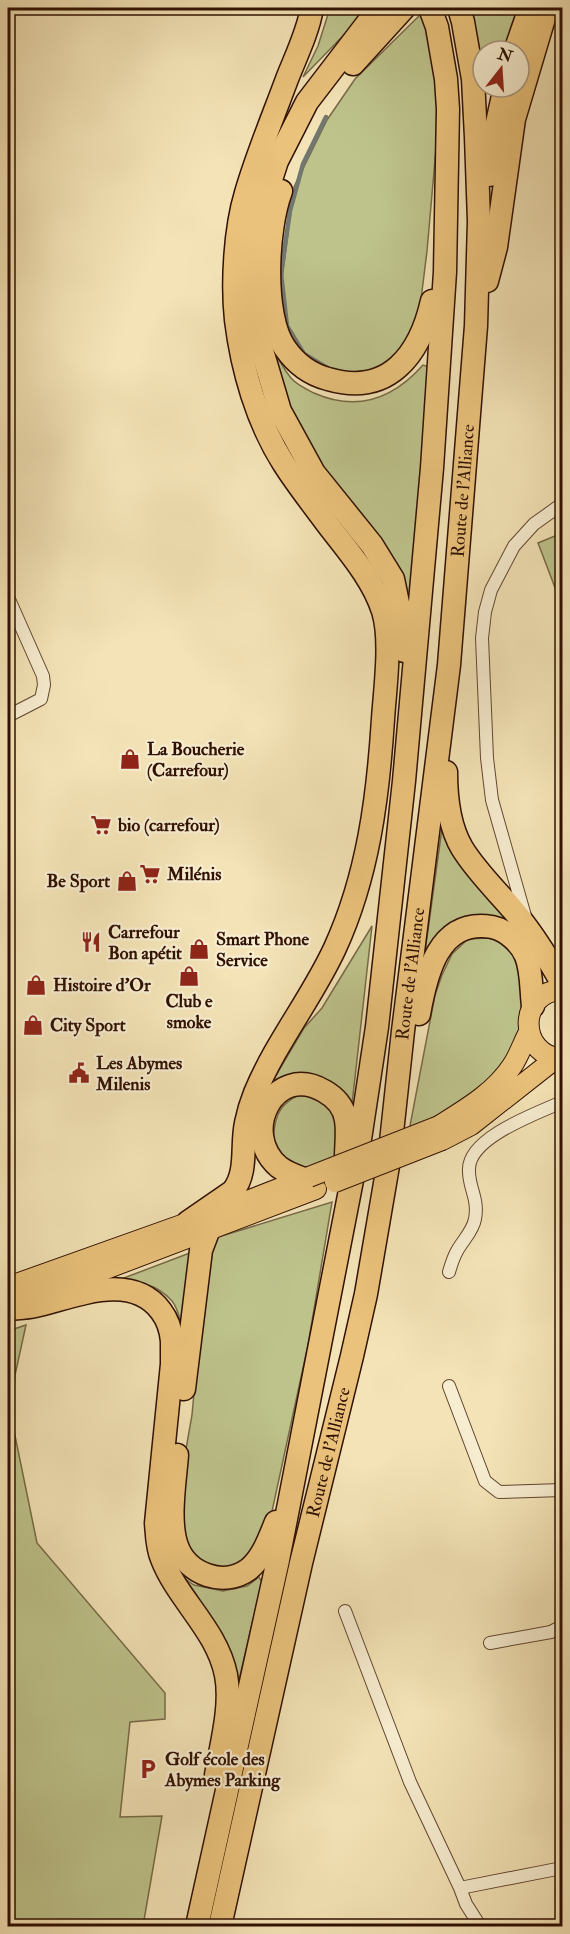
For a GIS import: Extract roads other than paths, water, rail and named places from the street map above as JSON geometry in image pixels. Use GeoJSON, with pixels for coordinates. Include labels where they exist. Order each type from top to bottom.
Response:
{"type":"FeatureCollection","features":[{"type":"Feature","properties":{"kind":"highway"},"geometry":{"type":"LineString","coordinates":[[188,1222],[233,1191],[238,1184],[241,1176],[245,1125],[263,1073],[308,999],[334,950],[354,904],[364,867],[379,777],[387,637],[383,612],[365,574],[282,462],[262,423],[242,355],[236,318],[235,278],[238,237],[245,196],[312,8]]}},
{"type":"Feature","properties":{"kind":"highway","name":"Route de l'Alliance"},"geometry":{"type":"LineString","coordinates":[[197,1926],[278,1560],[360,1139],[377,1027],[432,468],[445,272],[448,109],[446,79],[437,27],[430,8]]}},
{"type":"Feature","properties":{"kind":"highway","name":"Route de l'Alliance"},"geometry":{"type":"LineString","coordinates":[[220,1926],[293,1596],[366,1294],[389,1160],[449,665],[476,326],[479,221],[473,79],[459,8]]}},
{"type":"Feature","properties":{"kind":"highway"},"geometry":{"type":"LineString","coordinates":[[519,39],[530,8]]}},
{"type":"Feature","properties":{"kind":"highway"},"geometry":{"type":"LineString","coordinates":[[476,326],[496,247],[514,119],[547,8]]}},
{"type":"Feature","properties":{"kind":"highway"},"geometry":{"type":"LineString","coordinates":[[261,149],[321,64],[388,10]]}},
{"type":"Feature","properties":{"kind":"highway"},"geometry":{"type":"LineString","coordinates":[[388,10],[314,117],[302,140],[278,201],[271,239],[269,276],[275,322],[284,347],[302,368],[317,376],[339,382],[358,384],[390,373],[418,344],[428,323],[434,296],[445,272]]}},
{"type":"Feature","properties":{"kind":"highway"},"geometry":{"type":"LineString","coordinates":[[388,10],[307,102],[277,161],[256,226],[252,292],[259,340],[280,411],[314,473],[372,545],[393,579],[403,627],[407,734]]}},
{"type":"Feature","properties":{"kind":"highway"},"geometry":{"type":"LineString","coordinates":[[479,221],[502,99]]}},
{"type":"Feature","properties":{"kind":"highway"},"geometry":{"type":"LineString","coordinates":[[449,665],[446,791],[454,831],[462,849],[530,933],[562,983]]}},
{"type":"Feature","properties":{"kind":"highway"},"geometry":{"type":"LineString","coordinates":[[332,1438],[342,1419],[370,1316],[390,1205],[415,1035],[428,973],[437,952],[458,931],[470,926],[497,928],[507,934],[521,948],[526,957],[533,1006]]}},
{"type":"Feature","properties":{"kind":"highway"},"geometry":{"type":"LineString","coordinates":[[310,1182],[284,1170],[272,1160],[266,1151],[261,1134],[266,1107],[274,1096],[291,1085],[301,1083],[330,1095],[344,1113],[347,1134],[343,1230]]}},
{"type":"Feature","properties":{"kind":"highway"},"geometry":{"type":"LineString","coordinates":[[209,1229],[201,1250],[195,1294],[173,1516],[178,1549],[192,1568],[208,1576],[229,1577],[248,1569],[260,1558],[280,1511],[301,1443]]}},
{"type":"Feature","properties":{"kind":"highway"},"geometry":{"type":"LineString","coordinates":[[8,1308],[33,1306],[94,1291],[123,1290],[145,1295],[160,1309],[169,1326],[172,1340],[172,1364],[156,1523],[158,1547],[170,1574],[215,1644],[226,1677],[226,1719],[196,1888],[192,1926]]}},
{"type":"Feature","properties":{"kind":"main road"},"geometry":{"type":"LineString","coordinates":[[559,1059],[543,1053],[534,1044],[529,1032],[529,1018],[533,1006],[540,999],[548,993],[562,990]]}},
{"type":"Feature","properties":{"kind":"main road"},"geometry":{"type":"LineString","coordinates":[[440,1133],[501,1080],[518,1055],[529,1032]]}},
{"type":"Feature","properties":{"kind":"main road"},"geometry":{"type":"LineString","coordinates":[[8,1287],[188,1222],[310,1182],[440,1133],[471,1125],[559,1059]]}},
{"type":"Feature","properties":{"kind":"main road"},"geometry":{"type":"LineString","coordinates":[[8,1308],[209,1229],[310,1182]]}},
{"type":"Feature","properties":{"kind":"street"},"geometry":{"type":"LineString","coordinates":[[530,933],[492,800],[487,758],[482,638],[485,612],[491,590],[514,546],[534,524],[562,504]]}},
{"type":"Feature","properties":{"kind":"street"},"geometry":{"type":"LineString","coordinates":[[8,597],[43,676],[44,685],[41,699],[8,716]]}},
{"type":"Feature","properties":{"kind":"street"},"geometry":{"type":"LineString","coordinates":[[450,1272],[454,1257],[475,1221],[476,1201],[468,1172],[472,1158],[500,1131],[562,1102]]}},
{"type":"Feature","properties":{"kind":"street"},"geometry":{"type":"LineString","coordinates":[[449,1386],[485,1481],[499,1492],[562,1490]]}},
{"type":"Feature","properties":{"kind":"street"},"geometry":{"type":"LineString","coordinates":[[345,1611],[411,1782],[466,1904],[480,1926]]}},
{"type":"Feature","properties":{"kind":"street"},"geometry":{"type":"LineString","coordinates":[[490,1643],[551,1632],[562,1626]]}},
{"type":"Feature","properties":{"kind":"street"},"geometry":{"type":"LineString","coordinates":[[460,1888],[562,1868]]}},
{"type":"Feature","properties":{"kind":"waterway"},"geometry":{"type":"LineString","coordinates":[[326,117],[303,164],[290,211],[281,273],[287,326],[304,354],[329,369]]}},
{"type":"Feature","properties":{"kind":"place","name":"La Boucherie (Carrefour)"},"geometry":{"type":"Point","coordinates":[130,759]}},
{"type":"Feature","properties":{"kind":"place","name":"bio (carrefour)"},"geometry":{"type":"Point","coordinates":[101,825]}},
{"type":"Feature","properties":{"kind":"place","name":"Milénis"},"geometry":{"type":"Point","coordinates":[150,874]}},
{"type":"Feature","properties":{"kind":"place","name":"Be Sport"},"geometry":{"type":"Point","coordinates":[127,881]}},
{"type":"Feature","properties":{"kind":"place","name":"Carrefour Bon apétit"},"geometry":{"type":"Point","coordinates":[91,942]}},
{"type":"Feature","properties":{"kind":"place","name":"Smart Phone Service"},"geometry":{"type":"Point","coordinates":[199,949]}},
{"type":"Feature","properties":{"kind":"place","name":"Club e smoke"},"geometry":{"type":"Point","coordinates":[189,976]}},
{"type":"Feature","properties":{"kind":"place","name":"Histoire d'Or"},"geometry":{"type":"Point","coordinates":[36,985]}},
{"type":"Feature","properties":{"kind":"place","name":"City Sport"},"geometry":{"type":"Point","coordinates":[33,1025]}},
{"type":"Feature","properties":{"kind":"place","name":"Les Abymes Milenis"},"geometry":{"type":"Point","coordinates":[79,1073]}},
{"type":"Feature","properties":{"kind":"place","name":"Golf école des Abymes Parking"},"geometry":{"type":"Point","coordinates":[148,1769]}}]}
